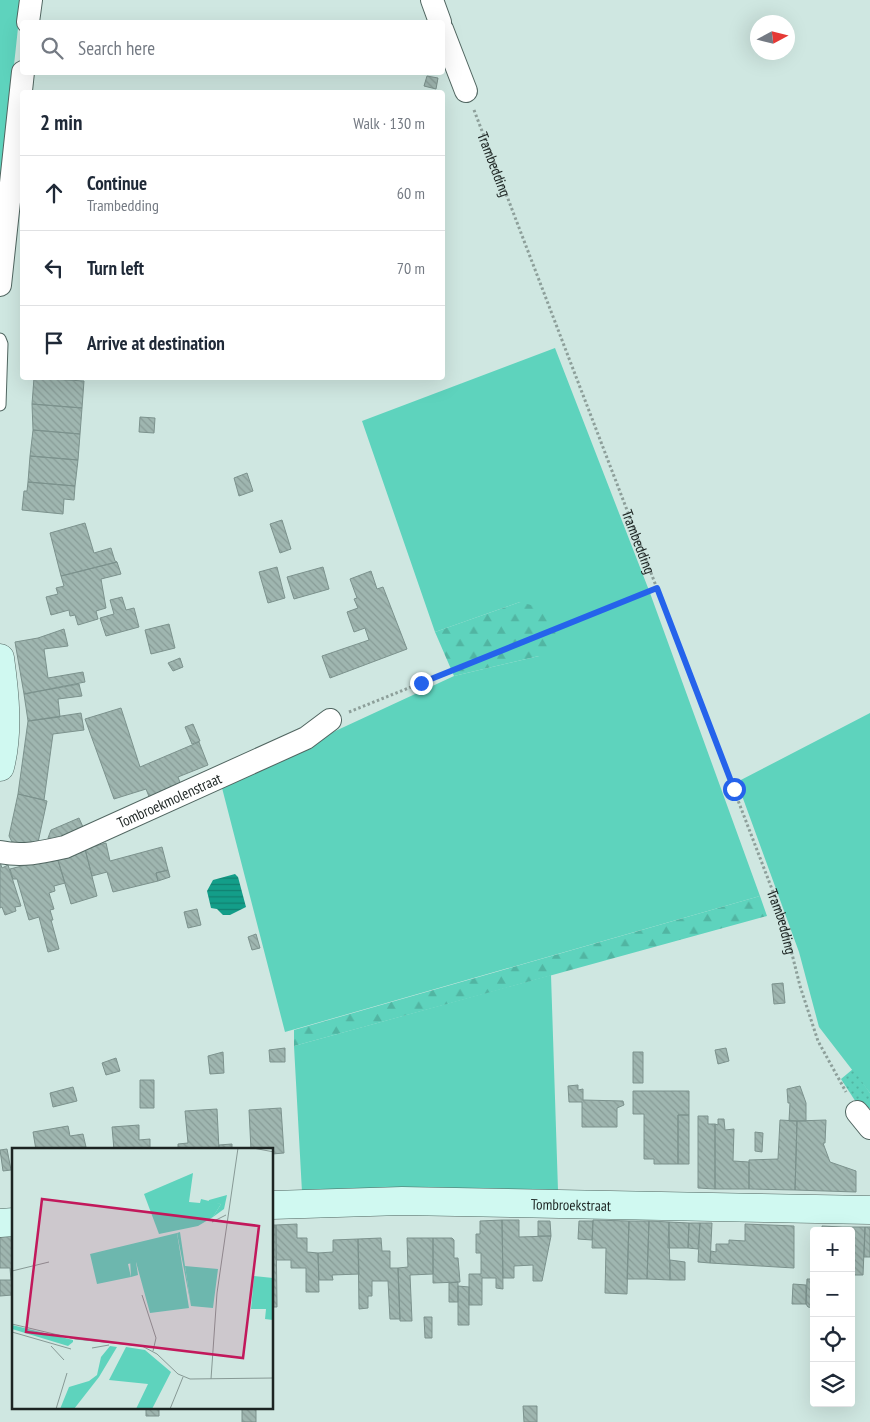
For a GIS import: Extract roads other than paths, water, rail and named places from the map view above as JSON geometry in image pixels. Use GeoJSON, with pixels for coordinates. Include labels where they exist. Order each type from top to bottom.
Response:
{"type":"FeatureCollection","features":[{"type":"Feature","properties":{"kind":"street"},"geometry":{"type":"LineString","coordinates":[[28,20],[31,0]]}},
{"type":"Feature","properties":{"kind":"street"},"geometry":{"type":"LineString","coordinates":[[432,0],[439,20]]}},
{"type":"Feature","properties":{"kind":"street"},"geometry":{"type":"LineString","coordinates":[[445,37],[466,91]]}},
{"type":"Feature","properties":{"kind":"street"},"geometry":{"type":"LineString","coordinates":[[21,90],[23,75]]}},
{"type":"Feature","properties":{"kind":"street"},"geometry":{"type":"LineString","coordinates":[[0,285],[20,100]]}},
{"type":"Feature","properties":{"kind":"street"},"geometry":{"type":"LineString","coordinates":[[0,658],[5,710],[4,741],[0,768]]}},
{"type":"Feature","properties":{"kind":"street","name":"Tombroekmolenstraat"},"geometry":{"type":"LineString","coordinates":[[0,852],[14,855],[38,853],[65,846],[306,738],[330,720]]}},
{"type":"Feature","properties":{"kind":"street","name":"Tombroekstraat"},"geometry":{"type":"LineString","coordinates":[[274,1205],[402,1201],[870,1210]]}},
{"type":"Feature","properties":{"kind":"lane"},"geometry":{"type":"LineString","coordinates":[[0,339],[2,344],[0,405]]}}]}
